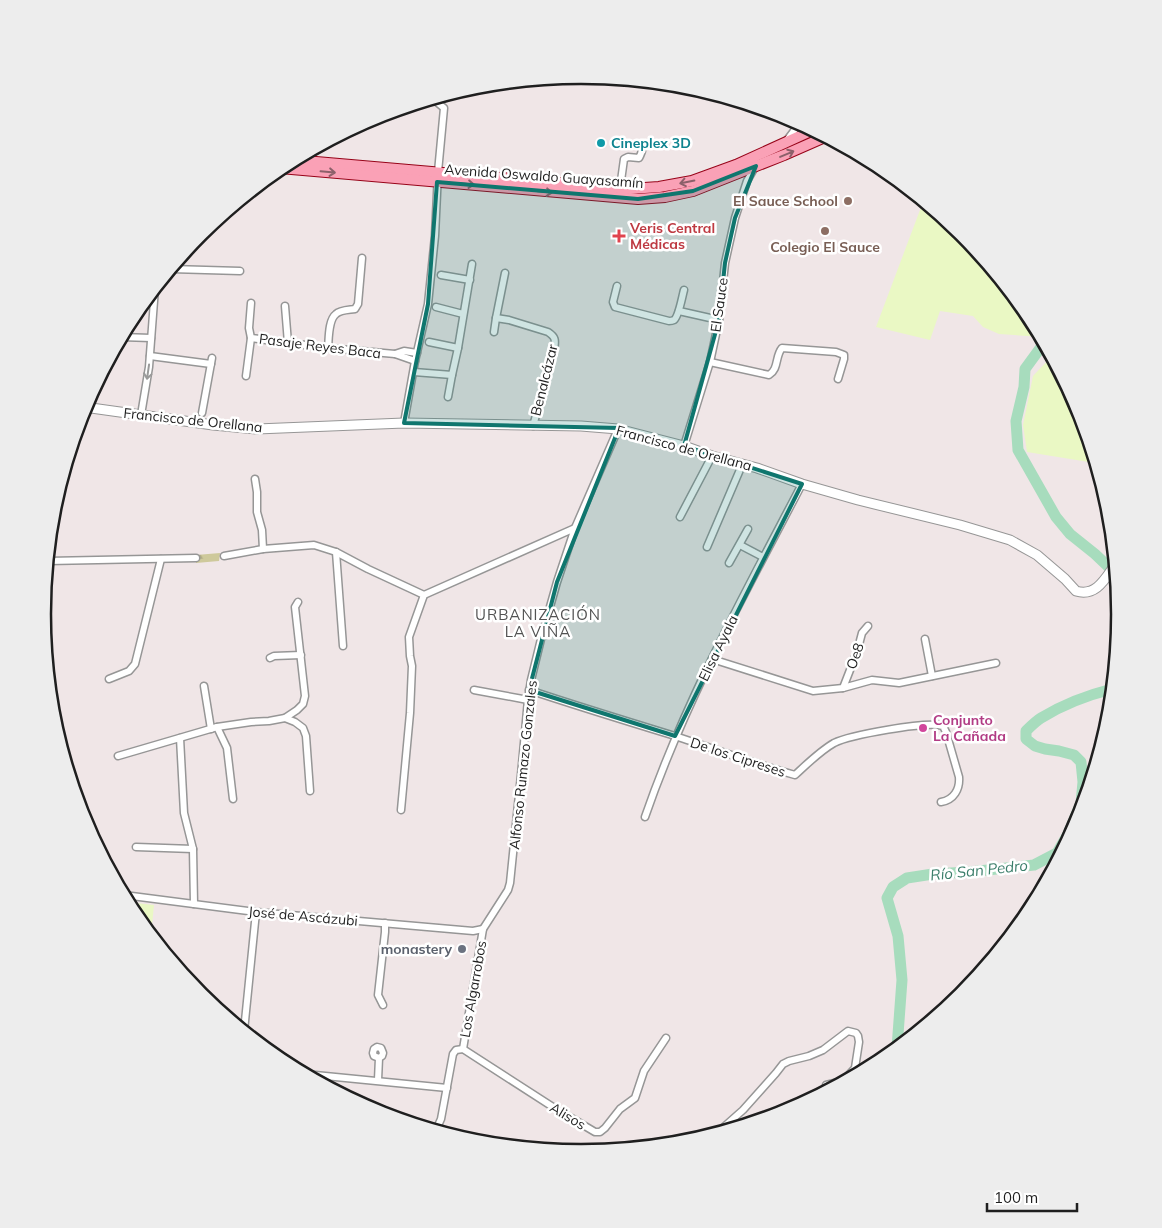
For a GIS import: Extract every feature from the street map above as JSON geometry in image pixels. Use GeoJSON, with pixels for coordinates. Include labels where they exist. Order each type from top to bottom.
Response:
{"type":"FeatureCollection","features":[{"type":"Feature","properties":{"kind":"main road","name":"Avenida Oswaldo Guayasamín"},"geometry":{"type":"LineString","coordinates":[[295,169],[630,189],[659,187],[692,181],[736,165],[804,134]]}},
{"type":"Feature","properties":{"kind":"main road","name":"Avenida Oswaldo Guayasamín"},"geometry":{"type":"LineString","coordinates":[[306,162],[638,199],[664,197],[693,191],[817,140]]}},
{"type":"Feature","properties":{"kind":"street"},"geometry":{"type":"LineString","coordinates":[[404,423],[428,304],[444,108],[439,104]]}},
{"type":"Feature","properties":{"kind":"street"},"geometry":{"type":"LineString","coordinates":[[786,142],[795,130]]}},
{"type":"Feature","properties":{"kind":"street"},"geometry":{"type":"LineString","coordinates":[[620,188],[624,159],[628,157],[639,158],[642,151]]}},
{"type":"Feature","properties":{"kind":"street","name":"El Sauce"},"geometry":{"type":"LineString","coordinates":[[684,446],[710,362],[719,320],[725,263],[735,218],[747,181],[756,166]]}},
{"type":"Feature","properties":{"kind":"street"},"geometry":{"type":"LineString","coordinates":[[328,348],[330,326],[336,313],[355,309],[358,304],[362,258]]}},
{"type":"Feature","properties":{"kind":"street"},"geometry":{"type":"LineString","coordinates":[[448,397],[472,264]]}},
{"type":"Feature","properties":{"kind":"street"},"geometry":{"type":"LineString","coordinates":[[180,268],[240,271]]}},
{"type":"Feature","properties":{"kind":"street"},"geometry":{"type":"LineString","coordinates":[[494,332],[506,274]]}},
{"type":"Feature","properties":{"kind":"street"},"geometry":{"type":"LineString","coordinates":[[441,275],[470,280]]}},
{"type":"Feature","properties":{"kind":"street"},"geometry":{"type":"LineString","coordinates":[[618,286],[613,302],[615,307],[669,321],[673,321],[679,311],[684,290]]}},
{"type":"Feature","properties":{"kind":"street"},"geometry":{"type":"LineString","coordinates":[[141,415],[150,356],[154,302]]}},
{"type":"Feature","properties":{"kind":"street","name":"Pasaje Reyes Baca"},"geometry":{"type":"LineString","coordinates":[[251,303],[249,328],[251,338],[395,354],[415,361]]}},
{"type":"Feature","properties":{"kind":"street"},"geometry":{"type":"LineString","coordinates":[[285,306],[288,343]]}},
{"type":"Feature","properties":{"kind":"street"},"geometry":{"type":"LineString","coordinates":[[436,308],[463,314]]}},
{"type":"Feature","properties":{"kind":"street"},"geometry":{"type":"LineString","coordinates":[[679,311],[719,320]]}},
{"type":"Feature","properties":{"kind":"street","name":"Benalcázar"},"geometry":{"type":"LineString","coordinates":[[496,318],[548,332],[556,340],[533,426]]}},
{"type":"Feature","properties":{"kind":"street"},"geometry":{"type":"LineString","coordinates":[[130,337],[151,338]]}},
{"type":"Feature","properties":{"kind":"street"},"geometry":{"type":"LineString","coordinates":[[246,376],[251,338]]}},
{"type":"Feature","properties":{"kind":"street"},"geometry":{"type":"LineString","coordinates":[[429,342],[458,348]]}},
{"type":"Feature","properties":{"kind":"street"},"geometry":{"type":"LineString","coordinates":[[710,362],[769,375],[775,370],[778,355],[782,348],[836,352],[844,355],[838,379]]}},
{"type":"Feature","properties":{"kind":"street","name":"Pasaje Reyes Baca"},"geometry":{"type":"LineString","coordinates":[[395,354],[404,351],[417,354]]}},
{"type":"Feature","properties":{"kind":"street"},"geometry":{"type":"LineString","coordinates":[[150,356],[211,361],[202,413]]}},
{"type":"Feature","properties":{"kind":"street"},"geometry":{"type":"LineString","coordinates":[[414,372],[452,375]]}},
{"type":"Feature","properties":{"kind":"street","name":"Francisco de Orellana"},"geometry":{"type":"LineString","coordinates":[[93,408],[213,425],[257,429],[404,423],[581,426],[618,429],[684,446],[858,500],[960,525],[1010,540],[1037,556],[1065,579],[1076,592],[1082,593],[1093,590],[1101,585],[1109,573]]}},
{"type":"Feature","properties":{"kind":"street","name":"Alfonso Rumazo Gonzales"},"geometry":{"type":"LineString","coordinates":[[483,930],[508,890],[510,883],[529,690],[542,635],[575,528],[618,429]]}},
{"type":"Feature","properties":{"kind":"street"},"geometry":{"type":"LineString","coordinates":[[680,516],[712,456]]}},
{"type":"Feature","properties":{"kind":"street"},"geometry":{"type":"LineString","coordinates":[[706,547],[742,465]]}},
{"type":"Feature","properties":{"kind":"street"},"geometry":{"type":"LineString","coordinates":[[255,479],[257,512],[262,530],[263,549]]}},
{"type":"Feature","properties":{"kind":"street","name":"Elisa Ayala"},"geometry":{"type":"LineString","coordinates":[[645,817],[675,736],[712,659],[802,484]]}},
{"type":"Feature","properties":{"kind":"street"},"geometry":{"type":"LineString","coordinates":[[401,810],[410,713],[412,666],[410,637],[424,595],[575,528]]}},
{"type":"Feature","properties":{"kind":"street"},"geometry":{"type":"LineString","coordinates":[[729,563],[748,529]]}},
{"type":"Feature","properties":{"kind":"street"},"geometry":{"type":"LineString","coordinates":[[224,556],[263,549],[314,545],[336,552],[424,595]]}},
{"type":"Feature","properties":{"kind":"street"},"geometry":{"type":"LineString","coordinates":[[740,545],[763,558]]}},
{"type":"Feature","properties":{"kind":"street"},"geometry":{"type":"LineString","coordinates":[[336,552],[342,646]]}},
{"type":"Feature","properties":{"kind":"street"},"geometry":{"type":"LineString","coordinates":[[54,561],[196,558]]}},
{"type":"Feature","properties":{"kind":"street"},"geometry":{"type":"LineString","coordinates":[[110,679],[129,671],[136,664],[161,559]]}},
{"type":"Feature","properties":{"kind":"street"},"geometry":{"type":"LineString","coordinates":[[118,756],[214,728],[250,722],[269,722],[284,718],[297,710],[303,704],[305,696],[295,607],[298,602]]}},
{"type":"Feature","properties":{"kind":"street","name":"Oe8"},"geometry":{"type":"LineString","coordinates":[[844,688],[862,633],[868,626]]}},
{"type":"Feature","properties":{"kind":"street"},"geometry":{"type":"LineString","coordinates":[[925,639],[932,676]]}},
{"type":"Feature","properties":{"kind":"street"},"geometry":{"type":"LineString","coordinates":[[270,658],[274,656],[301,656]]}},
{"type":"Feature","properties":{"kind":"street"},"geometry":{"type":"LineString","coordinates":[[712,659],[813,690],[844,688],[872,680],[899,683],[996,663]]}},
{"type":"Feature","properties":{"kind":"street"},"geometry":{"type":"LineString","coordinates":[[204,686],[214,728],[227,748],[233,799]]}},
{"type":"Feature","properties":{"kind":"street"},"geometry":{"type":"LineString","coordinates":[[474,690],[528,700]]}},
{"type":"Feature","properties":{"kind":"street","name":"De los Cipreses"},"geometry":{"type":"LineString","coordinates":[[529,690],[796,775],[826,748],[843,739],[909,727],[940,725],[943,726],[946,732],[960,783],[953,797],[941,802]]}},
{"type":"Feature","properties":{"kind":"street"},"geometry":{"type":"LineString","coordinates":[[284,718],[303,728],[306,736],[310,792]]}},
{"type":"Feature","properties":{"kind":"street"},"geometry":{"type":"LineString","coordinates":[[180,738],[184,813],[193,849],[194,904]]}},
{"type":"Feature","properties":{"kind":"street"},"geometry":{"type":"LineString","coordinates":[[136,847],[193,849]]}},
{"type":"Feature","properties":{"kind":"street","name":"José de Ascázubi"},"geometry":{"type":"LineString","coordinates":[[133,896],[256,912],[473,931],[483,930]]}},
{"type":"Feature","properties":{"kind":"street"},"geometry":{"type":"LineString","coordinates":[[245,1022],[256,912]]}},
{"type":"Feature","properties":{"kind":"street"},"geometry":{"type":"LineString","coordinates":[[383,1005],[378,995],[385,923]]}},
{"type":"Feature","properties":{"kind":"street","name":"Los Algarrobos"},"geometry":{"type":"LineString","coordinates":[[439,1124],[453,1054],[456,1050],[463,1049],[483,930]]}},
{"type":"Feature","properties":{"kind":"street"},"geometry":{"type":"LineString","coordinates":[[729,1123],[743,1110],[783,1064],[824,1050],[848,1031],[856,1033],[858,1036],[859,1042],[855,1067]]}},
{"type":"Feature","properties":{"kind":"street","name":"Alisos"},"geometry":{"type":"LineString","coordinates":[[463,1049],[563,1113],[595,1132],[600,1132],[606,1128],[620,1109],[635,1098],[644,1071],[666,1038]]}},
{"type":"Feature","properties":{"kind":"street"},"geometry":{"type":"LineString","coordinates":[[378,1080],[379,1058]]}},
{"type":"Feature","properties":{"kind":"street"},"geometry":{"type":"LineString","coordinates":[[320,1075],[447,1088]]}},
{"type":"Feature","properties":{"kind":"highlighted area"},"geometry":{"type":"Polygon","coordinates":[[[756,166],[735,218],[725,263],[719,320],[684,446],[802,484],[675,736],[529,690],[557,582],[619,428],[404,423],[428,304],[437,182],[638,199],[693,191],[756,166]]]}},
{"type":"Feature","properties":{"kind":"green space"},"geometry":{"type":"Polygon","coordinates":[[[921,208],[956,239],[979,265],[1001,292],[1032,336],[999,334],[983,327],[973,316],[940,311],[930,340],[876,327],[921,208]]]}},
{"type":"Feature","properties":{"kind":"green space"},"geometry":{"type":"Polygon","coordinates":[[[1047,362],[1070,411],[1088,462],[1027,452],[1023,425],[1033,376],[1047,362]]]}},
{"type":"Feature","properties":{"kind":"green space"},"geometry":{"type":"Polygon","coordinates":[[[220,553],[219,561],[196,563],[196,555],[220,553]]]}},
{"type":"Feature","properties":{"kind":"green space"},"geometry":{"type":"Polygon","coordinates":[[[138,903],[154,905],[152,924],[138,903]]]}},
{"type":"Feature","properties":{"kind":"waterway","name":"Río San Pedro"},"geometry":{"type":"LineString","coordinates":[[1040,349],[1025,369],[1024,387],[1016,421],[1018,450],[1056,517],[1070,534],[1109,567]]}},
{"type":"Feature","properties":{"kind":"waterway","name":"Río San Pedro"},"geometry":{"type":"LineString","coordinates":[[1083,785],[1081,762],[1074,755],[1035,746],[1026,739],[1026,731],[1039,719],[1058,709],[1085,697],[1105,691]]}},
{"type":"Feature","properties":{"kind":"waterway","name":"Río San Pedro"},"geometry":{"type":"LineString","coordinates":[[898,1038],[902,980],[898,936],[887,898],[893,887],[907,878],[1034,865],[1052,856]]}},
{"type":"Feature","properties":{"kind":"place","name":"Cineplex 3D"},"geometry":{"type":"Point","coordinates":[601,143]}},
{"type":"Feature","properties":{"kind":"place","name":"El Sauce School"},"geometry":{"type":"Point","coordinates":[848,201]}},
{"type":"Feature","properties":{"kind":"place","name":"Colegio El Sauce"},"geometry":{"type":"Point","coordinates":[825,231]}},
{"type":"Feature","properties":{"kind":"place","name":"Veris Central Médicas"},"geometry":{"type":"Point","coordinates":[619,236]}},
{"type":"Feature","properties":{"kind":"place","name":"Conjunto La Cañada"},"geometry":{"type":"Point","coordinates":[923,728]}},
{"type":"Feature","properties":{"kind":"place","name":"monastery"},"geometry":{"type":"Point","coordinates":[462,949]}},
{"type":"Feature","properties":{"kind":"district","name":"URBANIZACIÓN LA VIÑA"},"geometry":{"type":"Point","coordinates":[538,622]}}]}
